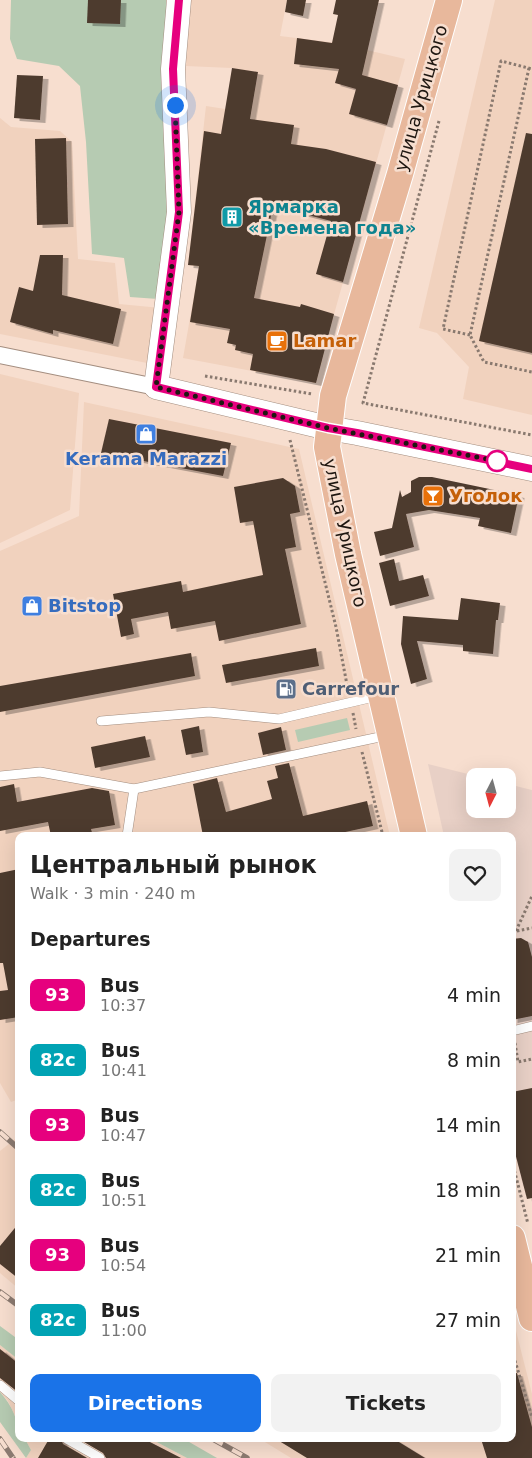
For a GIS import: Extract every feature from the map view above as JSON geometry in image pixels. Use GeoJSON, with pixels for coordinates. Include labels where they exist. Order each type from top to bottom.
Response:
{"type":"FeatureCollection","features":[{"type":"Feature","properties":{"kind":"main road"},"geometry":{"type":"LineString","coordinates":[[179,0],[173,69],[179,212],[156,387],[328,428],[367,434],[532,469]]}},
{"type":"Feature","properties":{"kind":"main road","name":"улица Урицкого"},"geometry":{"type":"LineString","coordinates":[[413,832],[348,554],[327,447],[333,396],[400,174],[449,0]]}},
{"type":"Feature","properties":{"kind":"main road"},"geometry":{"type":"LineString","coordinates":[[521,1234],[532,1314]]}},
{"type":"Feature","properties":{"kind":"street"},"geometry":{"type":"LineString","coordinates":[[0,356],[156,387]]}},
{"type":"Feature","properties":{"kind":"lane"},"geometry":{"type":"LineString","coordinates":[[101,721],[209,712],[279,718],[380,695]]}},
{"type":"Feature","properties":{"kind":"lane"},"geometry":{"type":"LineString","coordinates":[[0,776],[40,772],[134,789],[389,735]]}},
{"type":"Feature","properties":{"kind":"lane"},"geometry":{"type":"LineString","coordinates":[[128,832],[134,789]]}},
{"type":"Feature","properties":{"kind":"lane"},"geometry":{"type":"LineString","coordinates":[[516,1030],[532,1026]]}},
{"type":"Feature","properties":{"kind":"lane"},"geometry":{"type":"LineString","coordinates":[[0,1385],[15,1398]]}},
{"type":"Feature","properties":{"kind":"lane"},"geometry":{"type":"LineString","coordinates":[[72,1442],[100,1458]]}},
{"type":"Feature","properties":{"kind":"path"},"geometry":{"type":"LineString","coordinates":[[470,335],[443,329],[501,61],[531,68],[470,335],[484,362],[532,372]]}},
{"type":"Feature","properties":{"kind":"path"},"geometry":{"type":"LineString","coordinates":[[441,115],[363,403],[532,435]]}},
{"type":"Feature","properties":{"kind":"path"},"geometry":{"type":"LineString","coordinates":[[290,436],[336,627],[359,741],[382,832]]}},
{"type":"Feature","properties":{"kind":"path"},"geometry":{"type":"LineString","coordinates":[[516,928],[532,896]]}},
{"type":"Feature","properties":{"kind":"path"},"geometry":{"type":"LineString","coordinates":[[516,932],[532,928]]}},
{"type":"Feature","properties":{"kind":"path"},"geometry":{"type":"LineString","coordinates":[[516,1052],[518,1062],[532,1059]]}},
{"type":"Feature","properties":{"kind":"path"},"geometry":{"type":"LineString","coordinates":[[516,1193],[521,1234]]}},
{"type":"Feature","properties":{"kind":"path"},"geometry":{"type":"LineString","coordinates":[[516,1364],[532,1417]]}},
{"type":"Feature","properties":{"kind":"shaded area"},"geometry":{"type":"Polygon","coordinates":[[[190,0],[287,0],[280,36],[337,43],[405,59],[316,383],[183,358],[199,267],[188,265],[206,106],[251,113],[258,73],[232,68],[186,66],[190,0]]]}},
{"type":"Feature","properties":{"kind":"shaded area"},"geometry":{"type":"Polygon","coordinates":[[[495,0],[532,0],[532,415],[463,399],[469,367],[437,333],[419,328],[495,0]]]}},
{"type":"Feature","properties":{"kind":"shaded area"},"geometry":{"type":"Polygon","coordinates":[[[0,118],[11,127],[60,131],[72,142],[78,259],[115,263],[119,304],[161,308],[147,363],[0,334],[0,118]]]}},
{"type":"Feature","properties":{"kind":"shaded area"},"geometry":{"type":"Polygon","coordinates":[[[0,374],[79,393],[70,510],[0,543],[0,374]]]}},
{"type":"Feature","properties":{"kind":"shaded area"},"geometry":{"type":"Polygon","coordinates":[[[84,402],[299,449],[389,832],[15,832],[15,1100],[11,1102],[0,1083],[0,551],[79,516],[84,402]]]}},
{"type":"Feature","properties":{"kind":"shaded area"},"geometry":{"type":"Polygon","coordinates":[[[428,764],[466,774],[466,818],[516,818],[516,786],[532,790],[532,1185],[523,1186],[516,1152],[516,832],[443,832],[428,764]]]}},
{"type":"Feature","properties":{"kind":"shaded area"},"geometry":{"type":"Polygon","coordinates":[[[15,1139],[15,1286],[0,1273],[0,1151],[15,1139]]]}},
{"type":"Feature","properties":{"kind":"shaded area"},"geometry":{"type":"Polygon","coordinates":[[[516,1331],[532,1394],[532,1458],[291,1458],[265,1442],[516,1442],[516,1331]]]}},
{"type":"Feature","properties":{"kind":"shaded area"},"geometry":{"type":"Polygon","coordinates":[[[0,1345],[15,1357],[15,1416],[8,1401],[0,1392],[0,1345]]]}},
{"type":"Feature","properties":{"kind":"shaded area"},"geometry":{"type":"Polygon","coordinates":[[[27,1442],[157,1442],[187,1458],[26,1458],[31,1450],[27,1442]]]}},
{"type":"Feature","properties":{"kind":"green space"},"geometry":{"type":"Polygon","coordinates":[[[11,0],[166,0],[167,232],[158,299],[130,297],[124,258],[92,254],[86,142],[80,86],[59,66],[17,59],[10,39],[11,0]]]}},
{"type":"Feature","properties":{"kind":"green space"},"geometry":{"type":"Polygon","coordinates":[[[347,718],[350,730],[298,742],[295,730],[347,718]]]}},
{"type":"Feature","properties":{"kind":"green space"},"geometry":{"type":"Polygon","coordinates":[[[0,1326],[15,1337],[15,1357],[0,1345],[0,1326]]]}},
{"type":"Feature","properties":{"kind":"green space"},"geometry":{"type":"Polygon","coordinates":[[[0,1392],[15,1417],[15,1442],[27,1442],[31,1450],[26,1458],[0,1422],[0,1392]]]}},
{"type":"Feature","properties":{"kind":"green space"},"geometry":{"type":"Polygon","coordinates":[[[157,1442],[189,1442],[217,1458],[187,1458],[157,1442]]]}},
{"type":"Feature","properties":{"kind":"building"},"geometry":{"type":"Polygon","coordinates":[[[88,0],[121,0],[120,24],[87,23],[88,0]]]}},
{"type":"Feature","properties":{"kind":"building"},"geometry":{"type":"Polygon","coordinates":[[[287,0],[306,0],[303,16],[285,12],[287,0]]]}},
{"type":"Feature","properties":{"kind":"building"},"geometry":{"type":"Polygon","coordinates":[[[336,0],[379,0],[362,75],[398,85],[387,125],[349,114],[356,89],[335,83],[339,69],[294,64],[297,38],[332,43],[338,15],[333,14],[336,0]]]}},
{"type":"Feature","properties":{"kind":"building","name":"Ярмарка «Времена года»"},"geometry":{"type":"Polygon","coordinates":[[[232,68],[258,72],[250,119],[294,125],[291,144],[326,149],[376,162],[343,282],[316,274],[331,221],[273,206],[254,298],[300,307],[301,304],[334,314],[316,383],[250,370],[253,354],[235,350],[236,345],[227,343],[230,329],[190,322],[199,266],[188,265],[204,131],[221,134],[232,68]]]}},
{"type":"Feature","properties":{"kind":"building"},"geometry":{"type":"Polygon","coordinates":[[[17,75],[43,76],[40,120],[14,118],[17,75]]]}},
{"type":"Feature","properties":{"kind":"building"},"geometry":{"type":"Polygon","coordinates":[[[526,133],[532,134],[532,353],[479,341],[526,133]]]}},
{"type":"Feature","properties":{"kind":"building"},"geometry":{"type":"Polygon","coordinates":[[[66,138],[68,224],[37,225],[35,139],[66,138]]]}},
{"type":"Feature","properties":{"kind":"building"},"geometry":{"type":"Polygon","coordinates":[[[40,255],[63,255],[62,295],[121,309],[113,344],[53,330],[53,334],[10,322],[19,287],[33,291],[40,255]]]}},
{"type":"Feature","properties":{"kind":"building"},"geometry":{"type":"Polygon","coordinates":[[[109,419],[231,443],[223,476],[101,453],[109,419]]]}},
{"type":"Feature","properties":{"kind":"building"},"geometry":{"type":"Polygon","coordinates":[[[419,477],[432,477],[519,495],[511,533],[478,526],[480,518],[429,510],[406,514],[414,547],[380,556],[374,532],[392,528],[400,490],[402,497],[411,492],[411,481],[419,477]]]}},
{"type":"Feature","properties":{"kind":"building"},"geometry":{"type":"Polygon","coordinates":[[[283,478],[295,486],[300,512],[290,514],[296,547],[285,549],[301,624],[219,641],[215,621],[171,629],[168,612],[131,619],[134,634],[121,637],[113,594],[181,581],[183,592],[263,575],[253,521],[240,523],[234,487],[283,478]]]}},
{"type":"Feature","properties":{"kind":"building"},"geometry":{"type":"Polygon","coordinates":[[[394,559],[399,581],[423,575],[429,596],[390,606],[379,563],[394,559]]]}},
{"type":"Feature","properties":{"kind":"building"},"geometry":{"type":"Polygon","coordinates":[[[461,598],[500,603],[498,620],[496,620],[493,654],[463,651],[463,645],[417,641],[427,679],[411,684],[401,644],[403,616],[458,620],[461,598]]]}},
{"type":"Feature","properties":{"kind":"building"},"geometry":{"type":"Polygon","coordinates":[[[316,648],[319,666],[226,683],[222,665],[316,648]]]}},
{"type":"Feature","properties":{"kind":"building"},"geometry":{"type":"Polygon","coordinates":[[[191,653],[195,676],[0,712],[0,686],[191,653]]]}},
{"type":"Feature","properties":{"kind":"building"},"geometry":{"type":"Polygon","coordinates":[[[199,726],[203,752],[186,755],[181,730],[199,726]]]}},
{"type":"Feature","properties":{"kind":"building"},"geometry":{"type":"Polygon","coordinates":[[[281,727],[286,750],[263,755],[258,733],[281,727]]]}},
{"type":"Feature","properties":{"kind":"building"},"geometry":{"type":"Polygon","coordinates":[[[145,736],[150,757],[95,768],[91,747],[145,736]]]}},
{"type":"Feature","properties":{"kind":"building"},"geometry":{"type":"Polygon","coordinates":[[[289,763],[303,816],[367,801],[373,826],[345,832],[202,832],[193,784],[217,778],[226,812],[272,799],[267,781],[278,778],[275,766],[289,763]]]}},
{"type":"Feature","properties":{"kind":"building"},"geometry":{"type":"Polygon","coordinates":[[[14,784],[17,802],[92,788],[109,791],[115,825],[91,829],[92,832],[50,832],[48,822],[0,831],[0,787],[14,784]]]}},
{"type":"Feature","properties":{"kind":"building"},"geometry":{"type":"Polygon","coordinates":[[[15,870],[15,1018],[0,1020],[0,991],[8,990],[3,963],[0,963],[0,873],[15,870]]]}},
{"type":"Feature","properties":{"kind":"building"},"geometry":{"type":"Polygon","coordinates":[[[521,938],[528,942],[532,957],[532,1016],[516,1019],[516,939],[521,938]]]}},
{"type":"Feature","properties":{"kind":"building"},"geometry":{"type":"Polygon","coordinates":[[[532,1088],[532,1198],[527,1199],[516,1156],[516,1091],[532,1088]]]}},
{"type":"Feature","properties":{"kind":"building"},"geometry":{"type":"Polygon","coordinates":[[[15,1228],[15,1276],[0,1264],[0,1246],[15,1228]]]}},
{"type":"Feature","properties":{"kind":"building"},"geometry":{"type":"Polygon","coordinates":[[[0,1349],[15,1361],[15,1390],[0,1378],[0,1349]]]}},
{"type":"Feature","properties":{"kind":"building"},"geometry":{"type":"Polygon","coordinates":[[[516,1373],[532,1427],[532,1458],[487,1458],[482,1442],[516,1442],[516,1373]]]}},
{"type":"Feature","properties":{"kind":"building"},"geometry":{"type":"Polygon","coordinates":[[[47,1442],[62,1442],[87,1458],[38,1458],[47,1442]]]}},
{"type":"Feature","properties":{"kind":"building"},"geometry":{"type":"Polygon","coordinates":[[[84,1442],[150,1442],[181,1458],[106,1458],[103,1453],[84,1442]]]}},
{"type":"Feature","properties":{"kind":"building"},"geometry":{"type":"Polygon","coordinates":[[[281,1442],[399,1442],[425,1458],[307,1458],[281,1442]]]}},
{"type":"Feature","properties":{"kind":"railway"},"geometry":{"type":"LineString","coordinates":[[0,1132],[15,1145]]}},
{"type":"Feature","properties":{"kind":"railway"},"geometry":{"type":"LineString","coordinates":[[0,1292],[15,1303]]}},
{"type":"Feature","properties":{"kind":"railway"},"geometry":{"type":"LineString","coordinates":[[0,1439],[13,1458]]}},
{"type":"Feature","properties":{"kind":"railway"},"geometry":{"type":"LineString","coordinates":[[218,1442],[247,1458]]}},
{"type":"Feature","properties":{"kind":"bus line","name":"93"},"geometry":{"type":"LineString","coordinates":[[179,0],[173,69],[179,212],[156,387],[328,428],[532,469]]}},
{"type":"Feature","properties":{"kind":"place","name":"Ярмарка «Времена года»"},"geometry":{"type":"Point","coordinates":[232,217]}},
{"type":"Feature","properties":{"kind":"place","name":"Lamar"},"geometry":{"type":"Point","coordinates":[277,341]}},
{"type":"Feature","properties":{"kind":"place","name":"Kerama Marazzi"},"geometry":{"type":"Point","coordinates":[146,434]}},
{"type":"Feature","properties":{"kind":"place","name":"Уголок"},"geometry":{"type":"Point","coordinates":[433,496]}},
{"type":"Feature","properties":{"kind":"place","name":"Bitstop"},"geometry":{"type":"Point","coordinates":[32,606]}},
{"type":"Feature","properties":{"kind":"place","name":"Carrefour"},"geometry":{"type":"Point","coordinates":[286,689]}},
{"type":"Feature","properties":{"kind":"route"},"geometry":{"type":"LineString","coordinates":[[175,105],[179,212],[156,387],[328,428],[497,461]]}}]}
